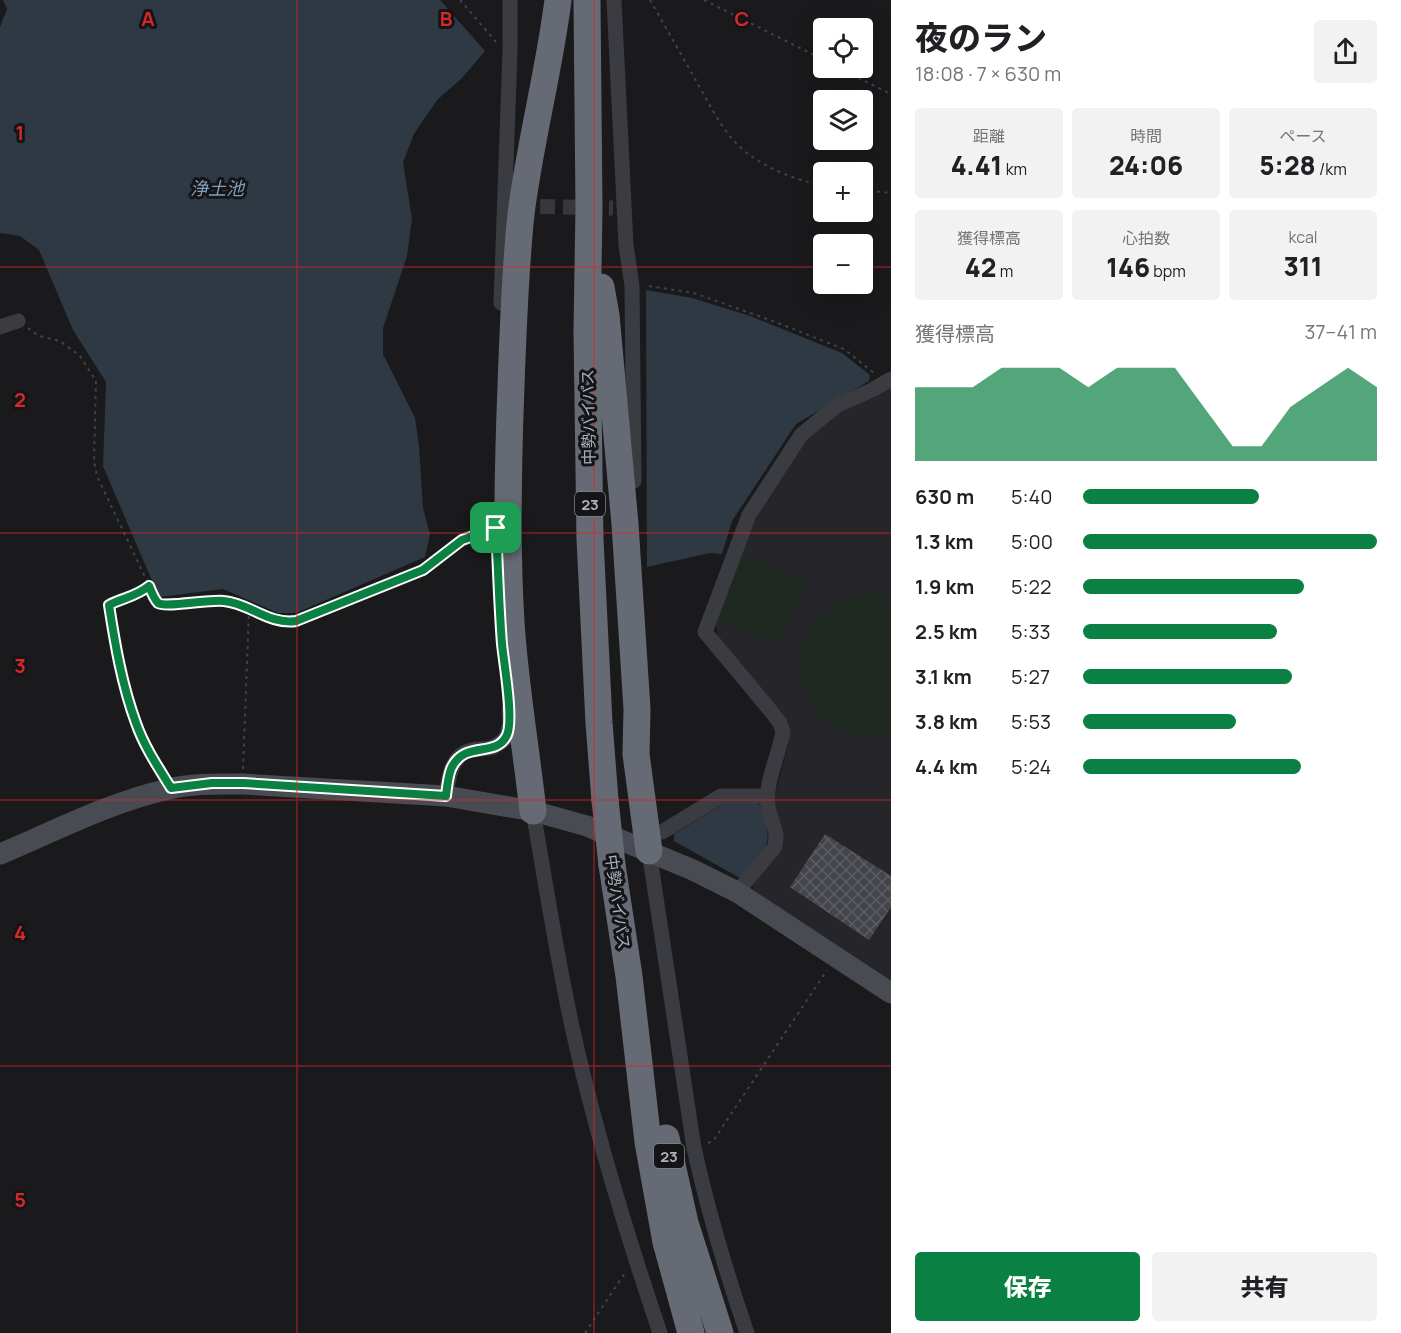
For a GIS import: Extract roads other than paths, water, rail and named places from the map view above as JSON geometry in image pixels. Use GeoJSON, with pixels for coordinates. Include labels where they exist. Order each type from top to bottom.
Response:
{"type":"FeatureCollection","features":[{"type":"Feature","properties":{"kind":"highway"},"geometry":{"type":"LineString","coordinates":[[533,811],[511,622],[507,508],[510,407],[521,214],[554,35],[558,0]]}},
{"type":"Feature","properties":{"kind":"highway","name":"中勢バイパス"},"geometry":{"type":"LineString","coordinates":[[587,0],[609,208],[587,331],[590,539],[605,800],[650,1153],[666,1242],[691,1333]]}},
{"type":"Feature","properties":{"kind":"highway"},"geometry":{"type":"LineString","coordinates":[[609,208],[606,315],[637,709],[636,754],[656,842]]}},
{"type":"Feature","properties":{"kind":"highway","name":"中勢バイパス"},"geometry":{"type":"LineString","coordinates":[[629,976],[683,1213],[720,1333]]}},
{"type":"Feature","properties":{"kind":"street"},"geometry":{"type":"LineString","coordinates":[[446,796],[450,770],[455,762],[471,750],[490,748],[499,744],[506,738],[510,723],[502,641],[496,528],[496,469],[507,206],[510,0]]}},
{"type":"Feature","properties":{"kind":"street"},"geometry":{"type":"LineString","coordinates":[[614,0],[609,208],[626,244],[632,286],[634,481]]}},
{"type":"Feature","properties":{"kind":"street"},"geometry":{"type":"LineString","coordinates":[[0,327],[18,321]]}},
{"type":"Feature","properties":{"kind":"street"},"geometry":{"type":"LineString","coordinates":[[737,892],[774,848],[777,841],[776,830],[768,809],[767,796],[783,732],[780,723],[705,632],[749,515],[801,435],[836,406],[888,381]]}},
{"type":"Feature","properties":{"kind":"street"},"geometry":{"type":"LineString","coordinates":[[0,854],[115,805],[171,788],[212,783],[243,783],[446,796],[533,811],[656,842],[891,993]]}},
{"type":"Feature","properties":{"kind":"street"},"geometry":{"type":"LineString","coordinates":[[656,842],[720,796],[767,796]]}},
{"type":"Feature","properties":{"kind":"street"},"geometry":{"type":"LineString","coordinates":[[533,811],[556,947],[578,1052],[635,1257],[660,1333]]}},
{"type":"Feature","properties":{"kind":"street"},"geometry":{"type":"LineString","coordinates":[[656,842],[694,1148],[722,1255],[747,1333]]}},
{"type":"Feature","properties":{"kind":"water","name":"浄土池"},"geometry":{"type":"Polygon","coordinates":[[[3,0],[440,0],[485,51],[462,78],[437,100],[414,134],[403,162],[412,219],[407,256],[383,328],[383,354],[415,418],[423,508],[430,534],[425,557],[296,613],[278,613],[223,589],[159,597],[103,466],[106,382],[73,330],[39,250],[20,236],[0,233],[0,27],[7,9],[3,0]]]}},
{"type":"Feature","properties":{"kind":"water"},"geometry":{"type":"Polygon","coordinates":[[[646,290],[692,298],[750,316],[842,353],[870,375],[869,381],[796,424],[732,521],[722,554],[710,553],[647,567],[646,290]]]}},
{"type":"Feature","properties":{"kind":"water"},"geometry":{"type":"Polygon","coordinates":[[[728,801],[759,803],[767,829],[768,838],[763,851],[740,878],[674,841],[674,834],[728,801]]]}},
{"type":"Feature","properties":{"kind":"tunnel"},"geometry":{"type":"LineString","coordinates":[[517,206],[613,208]]}}]}
